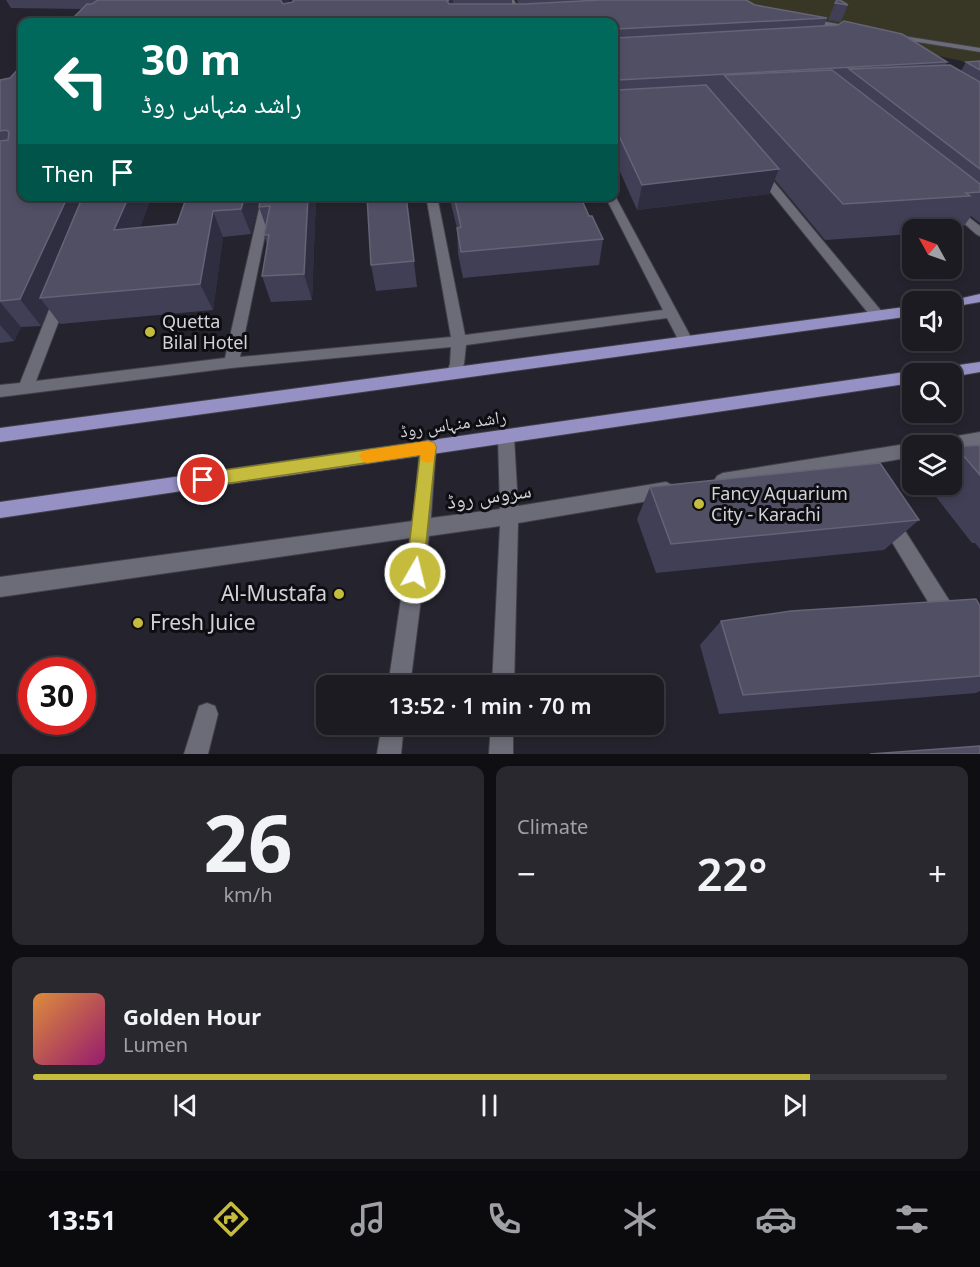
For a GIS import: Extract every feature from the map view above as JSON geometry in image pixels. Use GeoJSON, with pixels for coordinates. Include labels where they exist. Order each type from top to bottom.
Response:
{"type":"FeatureCollection","features":[{"type":"Feature","properties":{"kind":"main road"},"geometry":{"type":"LineString","coordinates":[[962,301],[980,298]]}},
{"type":"Feature","properties":{"kind":"main road"},"geometry":{"type":"LineString","coordinates":[[0,435],[902,312]]}},
{"type":"Feature","properties":{"kind":"main road"},"geometry":{"type":"LineString","coordinates":[[962,371],[980,368]]}},
{"type":"Feature","properties":{"kind":"main road","name":"راشد منہاس روڈ"},"geometry":{"type":"LineString","coordinates":[[0,510],[902,378]]}},
{"type":"Feature","properties":{"kind":"street"},"geometry":{"type":"LineString","coordinates":[[511,0],[519,18]]}},
{"type":"Feature","properties":{"kind":"street"},"geometry":{"type":"LineString","coordinates":[[791,19],[863,31]]}},
{"type":"Feature","properties":{"kind":"street"},"geometry":{"type":"LineString","coordinates":[[885,35],[980,50]]}},
{"type":"Feature","properties":{"kind":"street"},"geometry":{"type":"LineString","coordinates":[[748,158],[878,316]]}},
{"type":"Feature","properties":{"kind":"street"},"geometry":{"type":"LineString","coordinates":[[231,363],[267,201]]}},
{"type":"Feature","properties":{"kind":"street"},"geometry":{"type":"LineString","coordinates":[[432,201],[459,341],[457,364],[453,374]]}},
{"type":"Feature","properties":{"kind":"street"},"geometry":{"type":"LineString","coordinates":[[613,201],[686,340]]}},
{"type":"Feature","properties":{"kind":"street"},"geometry":{"type":"LineString","coordinates":[[945,202],[980,232]]}},
{"type":"Feature","properties":{"kind":"street"},"geometry":{"type":"LineString","coordinates":[[26,387],[68,281]]}},
{"type":"Feature","properties":{"kind":"street"},"geometry":{"type":"LineString","coordinates":[[0,391],[231,363],[459,341],[672,313]]}},
{"type":"Feature","properties":{"kind":"street"},"geometry":{"type":"LineString","coordinates":[[503,675],[509,516],[506,437]]}},
{"type":"Feature","properties":{"kind":"street"},"geometry":{"type":"LineString","coordinates":[[962,442],[980,439]]}},
{"type":"Feature","properties":{"kind":"street"},"geometry":{"type":"LineString","coordinates":[[401,675],[421,528],[428,447]]}},
{"type":"Feature","properties":{"kind":"street"},"geometry":{"type":"LineString","coordinates":[[710,483],[902,452]]}},
{"type":"Feature","properties":{"kind":"street"},"geometry":{"type":"LineString","coordinates":[[852,460],[864,480]]}},
{"type":"Feature","properties":{"kind":"street","name":"سروس روڈ"},"geometry":{"type":"LineString","coordinates":[[0,587],[509,516],[686,487]]}},
{"type":"Feature","properties":{"kind":"street"},"geometry":{"type":"LineString","coordinates":[[882,509],[962,638]]}},
{"type":"Feature","properties":{"kind":"street"},"geometry":{"type":"LineString","coordinates":[[196,754],[207,714]]}},
{"type":"Feature","properties":{"kind":"street"},"geometry":{"type":"LineString","coordinates":[[389,754],[392,735]]}},
{"type":"Feature","properties":{"kind":"street"},"geometry":{"type":"LineString","coordinates":[[501,754],[502,735]]}},
{"type":"Feature","properties":{"kind":"shaded area"},"geometry":{"type":"Polygon","coordinates":[[[686,0],[980,0],[980,65],[686,0]]]}},
{"type":"Feature","properties":{"kind":"building"},"geometry":{"type":"Polygon","coordinates":[[[98,0],[281,0],[283,4],[293,2],[293,0],[449,0],[447,1],[449,4],[525,4],[600,0],[746,0],[755,5],[827,18],[618,29],[618,18],[73,18],[87,4],[98,0]]]}},
{"type":"Feature","properties":{"kind":"building"},"geometry":{"type":"Polygon","coordinates":[[[840,0],[848,5],[835,3],[840,0]]]}},
{"type":"Feature","properties":{"kind":"building"},"geometry":{"type":"Polygon","coordinates":[[[844,21],[902,34],[947,62],[618,80],[618,38],[838,25],[844,21]]]}},
{"type":"Feature","properties":{"kind":"building"},"geometry":{"type":"Polygon","coordinates":[[[980,61],[980,70],[966,62],[980,61]]]}},
{"type":"Feature","properties":{"kind":"building"},"geometry":{"type":"Polygon","coordinates":[[[950,65],[980,82],[980,169],[849,69],[950,65]]]}},
{"type":"Feature","properties":{"kind":"building"},"geometry":{"type":"Polygon","coordinates":[[[18,69],[18,201],[66,201],[20,299],[0,301],[0,141],[8,140],[9,132],[0,131],[0,80],[10,78],[18,69]]]}},
{"type":"Feature","properties":{"kind":"building"},"geometry":{"type":"Polygon","coordinates":[[[832,70],[980,184],[980,192],[966,193],[970,196],[843,204],[724,75],[832,70]]]}},
{"type":"Feature","properties":{"kind":"building"},"geometry":{"type":"Polygon","coordinates":[[[706,85],[779,169],[642,185],[618,134],[618,90],[706,85]]]}},
{"type":"Feature","properties":{"kind":"building"},"geometry":{"type":"Polygon","coordinates":[[[81,201],[127,201],[114,230],[177,224],[185,201],[243,201],[241,209],[213,211],[200,284],[40,298],[81,201]]]}},
{"type":"Feature","properties":{"kind":"building"},"geometry":{"type":"Polygon","coordinates":[[[260,201],[308,201],[304,274],[262,276],[269,235],[264,235],[270,206],[259,207],[260,201]]]}},
{"type":"Feature","properties":{"kind":"building"},"geometry":{"type":"Polygon","coordinates":[[[367,201],[407,201],[414,261],[371,265],[367,201]]]}},
{"type":"Feature","properties":{"kind":"building"},"geometry":{"type":"Polygon","coordinates":[[[455,201],[582,201],[603,239],[461,252],[457,228],[461,227],[455,201]]]}},
{"type":"Feature","properties":{"kind":"building"},"geometry":{"type":"Polygon","coordinates":[[[980,445],[980,475],[962,454],[962,446],[980,445]]]}},
{"type":"Feature","properties":{"kind":"building"},"geometry":{"type":"Polygon","coordinates":[[[880,463],[919,520],[671,544],[650,487],[880,463]]]}},
{"type":"Feature","properties":{"kind":"building"},"geometry":{"type":"Polygon","coordinates":[[[976,599],[980,606],[980,676],[743,695],[721,621],[791,611],[976,599]]]}},
{"type":"Feature","properties":{"kind":"building"},"geometry":{"type":"Polygon","coordinates":[[[980,746],[980,754],[870,754],[980,746]]]}},
{"type":"Feature","properties":{"kind":"slow traffic"},"geometry":{"type":"LineString","coordinates":[[367,456],[428,447],[427,456]]}},
{"type":"Feature","properties":{"kind":"place","name":"Quetta Bilal Hotel"},"geometry":{"type":"Point","coordinates":[150,332]}},
{"type":"Feature","properties":{"kind":"place","name":"Fancy Aquarium City - Karachi"},"geometry":{"type":"Point","coordinates":[699,504]}},
{"type":"Feature","properties":{"kind":"place","name":"Al-Mustafa"},"geometry":{"type":"Point","coordinates":[339,594]}},
{"type":"Feature","properties":{"kind":"place","name":"Fresh Juice"},"geometry":{"type":"Point","coordinates":[138,623]}},
{"type":"Feature","properties":{"kind":"route"},"geometry":{"type":"LineString","coordinates":[[203,480],[428,447],[415,573]]}}]}
